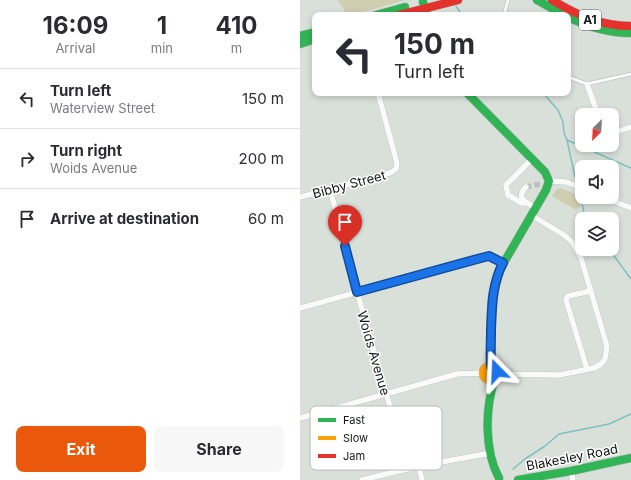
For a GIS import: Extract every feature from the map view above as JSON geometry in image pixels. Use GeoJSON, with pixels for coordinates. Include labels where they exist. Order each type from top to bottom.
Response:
{"type":"FeatureCollection","features":[{"type":"Feature","properties":{"kind":"main road"},"geometry":{"type":"LineString","coordinates":[[408,12],[425,6],[432,0]]}},
{"type":"Feature","properties":{"kind":"main road"},"geometry":{"type":"LineString","coordinates":[[392,12],[458,0]]}},
{"type":"Feature","properties":{"kind":"main road","name":"A1"},"geometry":{"type":"LineString","coordinates":[[537,0],[559,12]]}},
{"type":"Feature","properties":{"kind":"main road","name":"A1"},"geometry":{"type":"LineString","coordinates":[[552,0],[593,21],[614,26],[631,26]]}},
{"type":"Feature","properties":{"kind":"main road","name":"A1"},"geometry":{"type":"LineString","coordinates":[[571,19],[600,31],[631,33]]}},
{"type":"Feature","properties":{"kind":"main road"},"geometry":{"type":"LineString","coordinates":[[300,36],[312,33]]}},
{"type":"Feature","properties":{"kind":"main road"},"geometry":{"type":"LineString","coordinates":[[300,44],[312,40]]}},
{"type":"Feature","properties":{"kind":"main road"},"geometry":{"type":"LineString","coordinates":[[470,96],[545,172],[546,184],[535,208],[503,263],[494,285],[492,299],[491,366]]}},
{"type":"Feature","properties":{"kind":"main road"},"geometry":{"type":"LineString","coordinates":[[491,366],[496,369],[496,376],[492,386],[490,398],[488,432],[496,474],[500,479]]}},
{"type":"Feature","properties":{"kind":"main road"},"geometry":{"type":"LineString","coordinates":[[490,398],[485,376],[486,368],[491,366]]}},
{"type":"Feature","properties":{"kind":"main road"},"geometry":{"type":"LineString","coordinates":[[485,376],[490,380],[496,376]]}},
{"type":"Feature","properties":{"kind":"main road","name":"Blakesley Road"},"geometry":{"type":"LineString","coordinates":[[518,480],[571,471],[631,458]]}},
{"type":"Feature","properties":{"kind":"street"},"geometry":{"type":"LineString","coordinates":[[587,84],[596,108]]}},
{"type":"Feature","properties":{"kind":"street","name":"Bibby Street"},"geometry":{"type":"LineString","coordinates":[[300,197],[390,173],[397,169],[397,163],[379,96]]}},
{"type":"Feature","properties":{"kind":"street"},"geometry":{"type":"LineString","coordinates":[[619,131],[631,127]]}},
{"type":"Feature","properties":{"kind":"street"},"geometry":{"type":"LineString","coordinates":[[527,203],[522,203],[508,195],[506,185],[532,159]]}},
{"type":"Feature","properties":{"kind":"street"},"geometry":{"type":"LineString","coordinates":[[546,184],[566,182],[575,185]]}},
{"type":"Feature","properties":{"kind":"street"},"geometry":{"type":"LineString","coordinates":[[526,187],[523,190],[521,197],[522,200],[535,208]]}},
{"type":"Feature","properties":{"kind":"street","name":"Woids Avenue"},"geometry":{"type":"LineString","coordinates":[[330,189],[389,406]]}},
{"type":"Feature","properties":{"kind":"street"},"geometry":{"type":"LineString","coordinates":[[619,203],[631,208]]}},
{"type":"Feature","properties":{"kind":"street"},"geometry":{"type":"LineString","coordinates":[[496,376],[559,375],[594,368],[601,364],[605,359],[607,351],[581,258],[572,242],[564,235],[531,215]]}},
{"type":"Feature","properties":{"kind":"street"},"geometry":{"type":"LineString","coordinates":[[300,308],[489,256],[503,263]]}},
{"type":"Feature","properties":{"kind":"street"},"geometry":{"type":"LineString","coordinates":[[587,369],[566,300],[568,296],[591,291]]}},
{"type":"Feature","properties":{"kind":"street"},"geometry":{"type":"LineString","coordinates":[[343,406],[457,374],[485,376]]}},
{"type":"Feature","properties":{"kind":"street"},"geometry":{"type":"LineString","coordinates":[[300,418],[310,415]]}},
{"type":"Feature","properties":{"kind":"street"},"geometry":{"type":"LineString","coordinates":[[442,462],[491,453]]}},
{"type":"Feature","properties":{"kind":"street"},"geometry":{"type":"LineString","coordinates":[[362,480],[408,470]]}},
{"type":"Feature","properties":{"kind":"street"},"geometry":{"type":"LineString","coordinates":[[421,470],[422,480]]}},
{"type":"Feature","properties":{"kind":"street"},"geometry":{"type":"LineString","coordinates":[[571,471],[573,480]]}},
{"type":"Feature","properties":{"kind":"lane"},"geometry":{"type":"LineString","coordinates":[[505,12],[508,0]]}},
{"type":"Feature","properties":{"kind":"lane"},"geometry":{"type":"LineString","coordinates":[[571,78],[587,84],[631,74]]}},
{"type":"Feature","properties":{"kind":"shaded area"},"geometry":{"type":"Polygon","coordinates":[[[338,0],[405,0],[363,12],[345,12],[338,0]]]}},
{"type":"Feature","properties":{"kind":"shaded area"},"geometry":{"type":"Polygon","coordinates":[[[560,188],[575,194],[575,204],[580,204],[581,206],[576,210],[552,196],[556,190],[560,188]]]}},
{"type":"Feature","properties":{"kind":"waterway"},"geometry":{"type":"LineString","coordinates":[[456,6],[460,12]]}},
{"type":"Feature","properties":{"kind":"waterway"},"geometry":{"type":"LineString","coordinates":[[546,96],[558,110],[563,122],[564,133],[567,140],[575,177]]}},
{"type":"Feature","properties":{"kind":"waterway"},"geometry":{"type":"LineString","coordinates":[[567,140],[631,168]]}},
{"type":"Feature","properties":{"kind":"waterway"},"geometry":{"type":"LineString","coordinates":[[582,204],[584,212]]}},
{"type":"Feature","properties":{"kind":"waterway"},"geometry":{"type":"LineString","coordinates":[[614,256],[631,279]]}},
{"type":"Feature","properties":{"kind":"waterway"},"geometry":{"type":"LineString","coordinates":[[513,469],[559,434],[609,424],[631,414]]}},
{"type":"Feature","properties":{"kind":"tunnel"},"geometry":{"type":"LineString","coordinates":[[526,187],[540,184]]}},
{"type":"Feature","properties":{"kind":"traffic: fast"},"geometry":{"type":"LineString","coordinates":[[537,0],[559,12]]}},
{"type":"Feature","properties":{"kind":"traffic: fast"},"geometry":{"type":"LineString","coordinates":[[423,2],[426,12]]}},
{"type":"Feature","properties":{"kind":"traffic: fast"},"geometry":{"type":"LineString","coordinates":[[387,12],[405,7]]}},
{"type":"Feature","properties":{"kind":"traffic: fast"},"geometry":{"type":"LineString","coordinates":[[571,18],[598,29],[631,33]]}},
{"type":"Feature","properties":{"kind":"traffic: fast"},"geometry":{"type":"LineString","coordinates":[[300,36],[312,33]]}},
{"type":"Feature","properties":{"kind":"traffic: fast"},"geometry":{"type":"LineString","coordinates":[[300,44],[312,40]]}},
{"type":"Feature","properties":{"kind":"traffic: fast"},"geometry":{"type":"LineString","coordinates":[[470,96],[545,172],[549,181],[546,190],[499,271],[492,299],[491,366]]}},
{"type":"Feature","properties":{"kind":"traffic: fast"},"geometry":{"type":"LineString","coordinates":[[495,378],[489,402],[488,429],[491,455],[499,478]]}},
{"type":"Feature","properties":{"kind":"traffic: fast"},"geometry":{"type":"LineString","coordinates":[[518,480],[571,471],[631,458]]}},
{"type":"Feature","properties":{"kind":"traffic: slow"},"geometry":{"type":"LineString","coordinates":[[490,366],[495,368],[497,373],[495,378],[490,380],[485,378],[483,373],[485,368],[490,366]]}},
{"type":"Feature","properties":{"kind":"traffic: jam"},"geometry":{"type":"LineString","coordinates":[[411,12],[458,0]]}},
{"type":"Feature","properties":{"kind":"traffic: jam"},"geometry":{"type":"LineString","coordinates":[[552,0],[580,15],[599,22],[631,26]]}},
{"type":"Feature","properties":{"kind":"route"},"geometry":{"type":"LineString","coordinates":[[345,246],[357,292],[489,256],[503,263],[494,285],[491,306],[490,358],[491,366],[497,371]]}}]}
